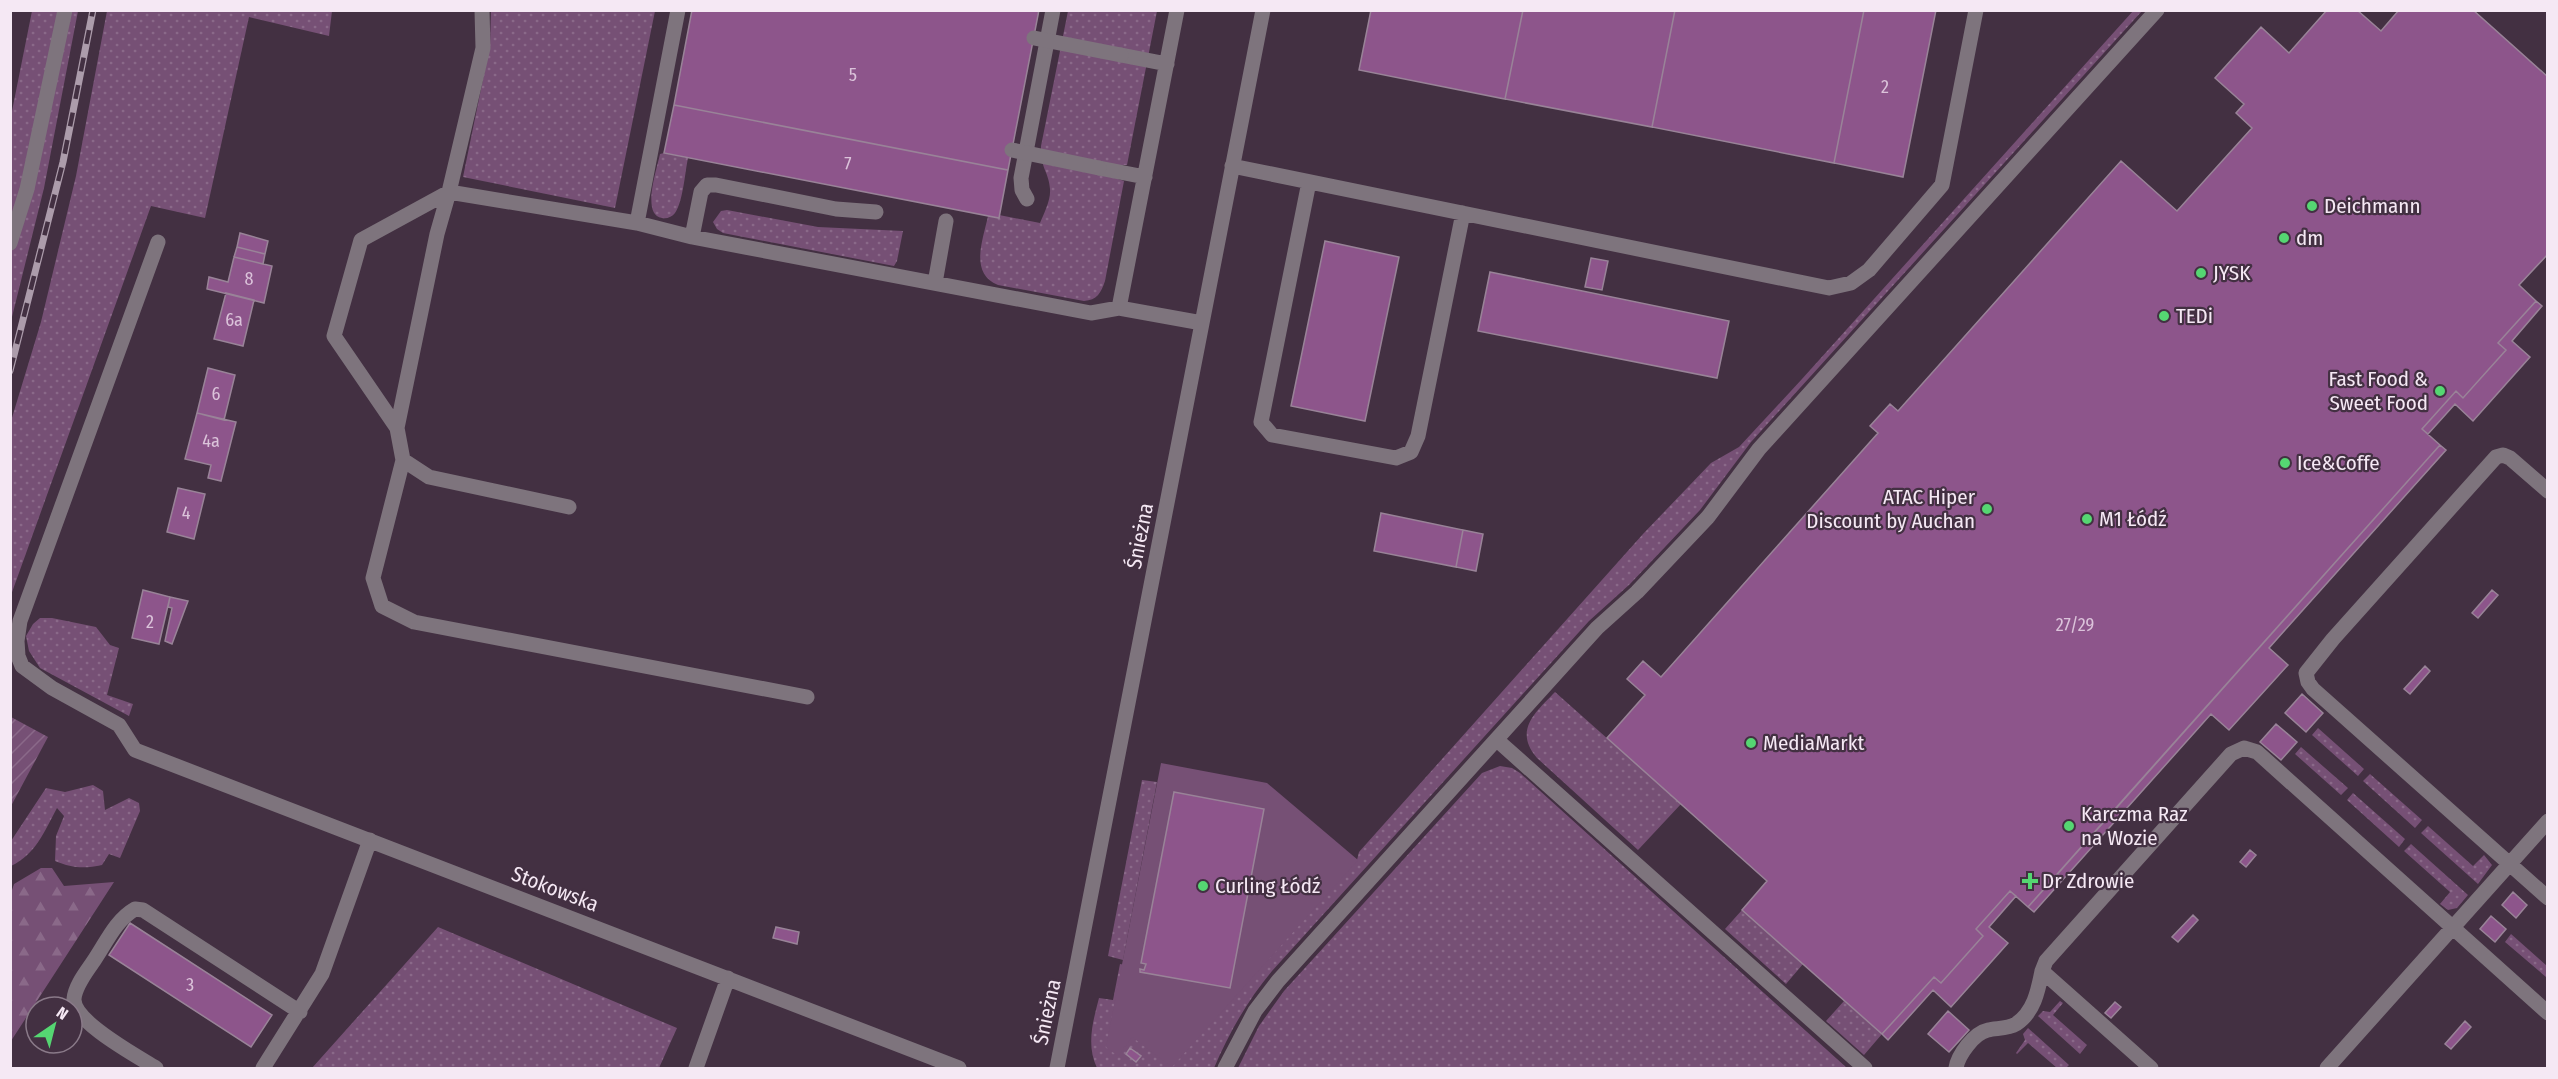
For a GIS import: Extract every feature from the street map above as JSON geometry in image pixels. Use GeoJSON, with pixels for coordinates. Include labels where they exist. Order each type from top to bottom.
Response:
{"type":"FeatureCollection","features":[{"type":"Feature","properties":{"kind":"street"},"geometry":{"type":"LineString","coordinates":[[10,243],[27,189],[65,10]]}},
{"type":"Feature","properties":{"kind":"street"},"geometry":{"type":"LineString","coordinates":[[397,428],[436,234],[449,192],[483,48],[483,10]]}},
{"type":"Feature","properties":{"kind":"street"},"geometry":{"type":"LineString","coordinates":[[637,223],[678,10]]}},
{"type":"Feature","properties":{"kind":"street"},"geometry":{"type":"LineString","coordinates":[[1027,199],[1022,190],[1021,178],[1053,10]]}},
{"type":"Feature","properties":{"kind":"street"},"geometry":{"type":"LineString","coordinates":[[1119,308],[1177,10]]}},
{"type":"Feature","properties":{"kind":"street","name":"Śnieżna"},"geometry":{"type":"LineString","coordinates":[[1057,1068],[1263,10]]}},
{"type":"Feature","properties":{"kind":"street"},"geometry":{"type":"LineString","coordinates":[[1232,166],[1829,288],[1851,284],[1869,270],[1942,185],[1976,10]]}},
{"type":"Feature","properties":{"kind":"street"},"geometry":{"type":"LineString","coordinates":[[1226,1068],[1242,1034],[1272,988],[1607,618],[1638,592],[1708,517],[1759,449],[2157,10]]}},
{"type":"Feature","properties":{"kind":"street"},"geometry":{"type":"LineString","coordinates":[[1034,38],[1167,64]]}},
{"type":"Feature","properties":{"kind":"street"},"geometry":{"type":"LineString","coordinates":[[1012,150],[1145,177]]}},
{"type":"Feature","properties":{"kind":"street"},"geometry":{"type":"LineString","coordinates":[[1309,182],[1262,422],[1272,435],[1396,458],[1411,452],[1418,436],[1462,213]]}},
{"type":"Feature","properties":{"kind":"street"},"geometry":{"type":"LineString","coordinates":[[692,237],[701,192],[706,185],[716,185],[836,209],[876,212]]}},
{"type":"Feature","properties":{"kind":"street"},"geometry":{"type":"LineString","coordinates":[[807,697],[414,622],[382,606],[373,578],[404,460],[397,428],[334,336],[361,240],[449,192],[637,223],[692,237],[1091,313],[1119,308],[1202,323]]}},
{"type":"Feature","properties":{"kind":"street"},"geometry":{"type":"LineString","coordinates":[[935,283],[946,221]]}},
{"type":"Feature","properties":{"kind":"street","name":"Stokowska"},"geometry":{"type":"LineString","coordinates":[[158,242],[20,621],[17,641],[18,656],[22,666],[52,688],[119,725],[135,750],[728,978],[933,1064],[959,1068]]}},
{"type":"Feature","properties":{"kind":"street"},"geometry":{"type":"LineString","coordinates":[[2547,491],[2510,458],[2503,455],[2496,457],[2333,639],[2306,673],[2313,689],[2547,898]]}},
{"type":"Feature","properties":{"kind":"street"},"geometry":{"type":"LineString","coordinates":[[404,460],[429,477],[569,507]]}},
{"type":"Feature","properties":{"kind":"street"},"geometry":{"type":"LineString","coordinates":[[1497,740],[1865,1068]]}},
{"type":"Feature","properties":{"kind":"street"},"geometry":{"type":"LineString","coordinates":[[1956,1068],[1962,1053],[1979,1034],[1987,1030],[2011,1027],[2020,1021],[2034,1004],[2046,961],[2230,754],[2244,748],[2257,752],[2547,1013]]}},
{"type":"Feature","properties":{"kind":"street"},"geometry":{"type":"LineString","coordinates":[[2327,1068],[2547,821]]}},
{"type":"Feature","properties":{"kind":"street"},"geometry":{"type":"LineString","coordinates":[[262,1068],[300,1012],[322,974],[370,840]]}},
{"type":"Feature","properties":{"kind":"street"},"geometry":{"type":"LineString","coordinates":[[156,1068],[86,1022],[76,1011],[74,998],[80,984],[119,921],[135,909],[143,910],[300,1012]]}},
{"type":"Feature","properties":{"kind":"street"},"geometry":{"type":"LineString","coordinates":[[2042,971],[2151,1068]]}},
{"type":"Feature","properties":{"kind":"street"},"geometry":{"type":"LineString","coordinates":[[696,1068],[728,978]]}},
{"type":"Feature","properties":{"kind":"green space"},"geometry":{"type":"Polygon","coordinates":[[[32,11],[78,11],[44,188],[11,321],[11,116],[32,11]]]}},
{"type":"Feature","properties":{"kind":"green space"},"geometry":{"type":"Polygon","coordinates":[[[107,11],[332,11],[329,36],[249,17],[205,218],[151,206],[11,595],[11,421],[41,322],[76,176],[107,11]]]}},
{"type":"Feature","properties":{"kind":"green space"},"geometry":{"type":"Polygon","coordinates":[[[491,11],[655,11],[615,208],[463,177],[490,45],[491,11]]]}},
{"type":"Feature","properties":{"kind":"green space"},"geometry":{"type":"Polygon","coordinates":[[[1068,11],[1157,11],[1127,165],[1122,165],[1118,179],[1124,181],[1105,281],[1098,295],[1084,301],[998,285],[989,280],[984,273],[980,255],[988,216],[999,218],[999,215],[1040,223],[1047,206],[1050,189],[1042,160],[1041,146],[1068,11]]]}},
{"type":"Feature","properties":{"kind":"green space"},"geometry":{"type":"Polygon","coordinates":[[[2133,11],[2142,11],[1751,442],[1700,510],[1630,584],[1589,621],[1272,971],[1239,1018],[1214,1068],[1097,1068],[1091,1042],[1095,1015],[1099,998],[1113,1000],[1120,964],[1136,967],[1357,860],[1359,852],[1643,534],[1711,463],[1739,447],[2133,11]]]}},
{"type":"Feature","properties":{"kind":"green space"},"geometry":{"type":"Polygon","coordinates":[[[660,154],[688,158],[678,208],[668,218],[656,215],[652,209],[651,200],[660,154]]]}},
{"type":"Feature","properties":{"kind":"green space"},"geometry":{"type":"Polygon","coordinates":[[[727,210],[818,227],[903,231],[897,261],[894,266],[723,233],[713,222],[721,211],[727,210]]]}},
{"type":"Feature","properties":{"kind":"green space"},"geometry":{"type":"Polygon","coordinates":[[[40,618],[52,618],[96,627],[110,645],[119,648],[107,695],[133,704],[129,716],[40,668],[29,651],[26,636],[33,624],[40,618]]]}},
{"type":"Feature","properties":{"kind":"green space"},"geometry":{"type":"Polygon","coordinates":[[[1555,692],[1681,804],[1638,850],[1537,758],[1530,748],[1527,730],[1530,722],[1555,692]]]}},
{"type":"Feature","properties":{"kind":"green space"},"geometry":{"type":"Polygon","coordinates":[[[11,717],[48,737],[11,806],[11,717]]]}},
{"type":"Feature","properties":{"kind":"green space"},"geometry":{"type":"Polygon","coordinates":[[[2318,728],[2364,769],[2358,776],[2312,735],[2318,728]]]}},
{"type":"Feature","properties":{"kind":"green space"},"geometry":{"type":"Polygon","coordinates":[[[2301,747],[2348,788],[2341,795],[2295,754],[2301,747]]]}},
{"type":"Feature","properties":{"kind":"green space"},"geometry":{"type":"Polygon","coordinates":[[[1161,763],[1267,783],[1358,860],[1172,1067],[1132,1037],[1118,1056],[1106,1047],[1161,763]]]}},
{"type":"Feature","properties":{"kind":"green space"},"geometry":{"type":"Polygon","coordinates":[[[1500,766],[1512,768],[1520,773],[1847,1068],[1238,1068],[1259,1026],[1284,991],[1482,773],[1500,766]]]}},
{"type":"Feature","properties":{"kind":"green space"},"geometry":{"type":"Polygon","coordinates":[[[2370,774],[2422,820],[2415,828],[2363,781],[2370,774]]]}},
{"type":"Feature","properties":{"kind":"green space"},"geometry":{"type":"Polygon","coordinates":[[[1142,780],[1157,782],[1123,960],[1108,956],[1142,780]]]}},
{"type":"Feature","properties":{"kind":"green space"},"geometry":{"type":"Polygon","coordinates":[[[93,785],[103,791],[105,810],[129,798],[139,803],[140,811],[120,858],[109,854],[102,865],[84,867],[55,861],[56,836],[64,816],[57,808],[33,849],[11,866],[11,841],[46,788],[65,792],[93,785]]]}},
{"type":"Feature","properties":{"kind":"green space"},"geometry":{"type":"Polygon","coordinates":[[[2353,793],[2405,839],[2399,847],[2347,800],[2353,793]]]}},
{"type":"Feature","properties":{"kind":"green space"},"geometry":{"type":"Polygon","coordinates":[[[2428,826],[2473,866],[2484,855],[2492,865],[2478,884],[2421,833],[2428,826]]]}},
{"type":"Feature","properties":{"kind":"green space"},"geometry":{"type":"Polygon","coordinates":[[[2411,844],[2468,895],[2457,908],[2448,910],[2440,904],[2450,892],[2404,851],[2411,844]]]}},
{"type":"Feature","properties":{"kind":"green space"},"geometry":{"type":"Polygon","coordinates":[[[41,868],[52,868],[64,886],[114,882],[41,995],[24,995],[24,1021],[11,1041],[11,893],[14,884],[41,868]]]}},
{"type":"Feature","properties":{"kind":"green space"},"geometry":{"type":"Polygon","coordinates":[[[1742,910],[1803,964],[1786,984],[1725,929],[1742,910]]]}},
{"type":"Feature","properties":{"kind":"green space"},"geometry":{"type":"Polygon","coordinates":[[[438,927],[677,1028],[659,1068],[312,1068],[438,927]]]}},
{"type":"Feature","properties":{"kind":"green space"},"geometry":{"type":"Polygon","coordinates":[[[2511,934],[2547,966],[2546,977],[2505,942],[2511,934]]]}},
{"type":"Feature","properties":{"kind":"green space"},"geometry":{"type":"Polygon","coordinates":[[[1844,1001],[1882,1034],[1864,1055],[1826,1021],[1844,1001]]]}},
{"type":"Feature","properties":{"kind":"green space"},"geometry":{"type":"Polygon","coordinates":[[[2060,1001],[2063,1003],[2053,1015],[2087,1045],[2080,1054],[2038,1016],[2043,1011],[2050,1012],[2060,1001]]]}},
{"type":"Feature","properties":{"kind":"green space"},"geometry":{"type":"Polygon","coordinates":[[[2028,1028],[2069,1065],[2066,1068],[2057,1068],[2028,1043],[2017,1054],[2025,1040],[2023,1034],[2028,1028]]]}},
{"type":"Feature","properties":{"kind":"building"},"geometry":{"type":"Polygon","coordinates":[[[692,10],[1039,10],[1008,170],[674,105],[692,10]]]}},
{"type":"Feature","properties":{"kind":"building"},"geometry":{"type":"Polygon","coordinates":[[[1371,10],[1523,10],[1505,99],[1359,70],[1371,10]]]}},
{"type":"Feature","properties":{"kind":"building"},"geometry":{"type":"Polygon","coordinates":[[[1523,10],[1675,10],[1652,127],[1505,99],[1523,10]]]}},
{"type":"Feature","properties":{"kind":"building"},"geometry":{"type":"Polygon","coordinates":[[[1675,10],[1864,10],[1834,163],[1652,127],[1675,10]]]}},
{"type":"Feature","properties":{"kind":"building"},"geometry":{"type":"Polygon","coordinates":[[[1864,10],[1936,10],[1903,177],[1834,163],[1864,10]]]}},
{"type":"Feature","properties":{"kind":"building","name":"M1 Łódź"},"geometry":{"type":"Polygon","coordinates":[[[2327,10],[2357,10],[2381,31],[2399,10],[2473,10],[2548,77],[2548,254],[2519,285],[2536,301],[2498,343],[2506,350],[2463,398],[2456,391],[2422,429],[2440,445],[2028,907],[2010,891],[1976,929],[1983,936],[1941,983],[1934,977],[1882,1034],[1742,910],[1767,881],[1607,738],[1645,695],[1627,679],[1643,661],[1661,677],[1878,433],[1870,426],[1890,404],[1898,411],[2121,161],[2177,211],[2252,128],[2236,113],[2244,104],[2215,78],[2261,27],[2289,53],[2327,10]]]}},
{"type":"Feature","properties":{"kind":"building"},"geometry":{"type":"Polygon","coordinates":[[[674,105],[1008,170],[999,218],[664,153],[674,105]]]}},
{"type":"Feature","properties":{"kind":"building"},"geometry":{"type":"Polygon","coordinates":[[[240,233],[268,241],[265,254],[237,247],[240,233]]]}},
{"type":"Feature","properties":{"kind":"building"},"geometry":{"type":"Polygon","coordinates":[[[1325,241],[1399,257],[1365,421],[1291,406],[1325,241]]]}},
{"type":"Feature","properties":{"kind":"building"},"geometry":{"type":"Polygon","coordinates":[[[237,247],[265,254],[263,264],[234,257],[237,247]]]}},
{"type":"Feature","properties":{"kind":"building"},"geometry":{"type":"Polygon","coordinates":[[[234,257],[272,266],[264,303],[207,289],[209,277],[228,282],[234,257]]]}},
{"type":"Feature","properties":{"kind":"building"},"geometry":{"type":"Polygon","coordinates":[[[1591,258],[1608,261],[1602,290],[1585,287],[1591,258]]]}},
{"type":"Feature","properties":{"kind":"building"},"geometry":{"type":"Polygon","coordinates":[[[1490,272],[1729,321],[1717,378],[1478,331],[1490,272]]]}},
{"type":"Feature","properties":{"kind":"building"},"geometry":{"type":"Polygon","coordinates":[[[226,293],[254,300],[243,346],[214,339],[226,293]]]}},
{"type":"Feature","properties":{"kind":"building"},"geometry":{"type":"Polygon","coordinates":[[[2536,301],[2542,306],[2512,341],[2530,357],[2473,421],[2455,404],[2428,434],[2422,429],[2456,391],[2463,398],[2506,350],[2498,343],[2536,301]]]}},
{"type":"Feature","properties":{"kind":"building"},"geometry":{"type":"Polygon","coordinates":[[[208,368],[235,375],[224,420],[197,413],[208,368]]]}},
{"type":"Feature","properties":{"kind":"building"},"geometry":{"type":"Polygon","coordinates":[[[197,413],[236,422],[221,481],[208,478],[211,465],[185,459],[197,413]]]}},
{"type":"Feature","properties":{"kind":"building"},"geometry":{"type":"Polygon","coordinates":[[[2440,445],[2446,450],[2269,648],[2288,665],[2229,730],[2211,714],[2034,912],[2028,907],[2440,445]]]}},
{"type":"Feature","properties":{"kind":"building"},"geometry":{"type":"Polygon","coordinates":[[[178,488],[205,494],[194,539],[167,532],[178,488]]]}},
{"type":"Feature","properties":{"kind":"building"},"geometry":{"type":"Polygon","coordinates":[[[1381,513],[1463,530],[1456,567],[1374,551],[1381,513]]]}},
{"type":"Feature","properties":{"kind":"building"},"geometry":{"type":"Polygon","coordinates":[[[1463,530],[1483,534],[1476,571],[1456,567],[1463,530]]]}},
{"type":"Feature","properties":{"kind":"building"},"geometry":{"type":"Polygon","coordinates":[[[143,590],[170,597],[159,644],[132,638],[143,590]]]}},
{"type":"Feature","properties":{"kind":"building"},"geometry":{"type":"Polygon","coordinates":[[[2492,590],[2498,595],[2478,618],[2472,613],[2492,590]]]}},
{"type":"Feature","properties":{"kind":"building"},"geometry":{"type":"Polygon","coordinates":[[[170,597],[188,601],[172,644],[165,641],[172,608],[168,607],[170,597]]]}},
{"type":"Feature","properties":{"kind":"building"},"geometry":{"type":"Polygon","coordinates":[[[2425,666],[2430,671],[2410,694],[2404,689],[2425,666]]]}},
{"type":"Feature","properties":{"kind":"building"},"geometry":{"type":"Polygon","coordinates":[[[2302,694],[2323,713],[2306,732],[2285,713],[2302,694]]]}},
{"type":"Feature","properties":{"kind":"building"},"geometry":{"type":"Polygon","coordinates":[[[2276,724],[2297,742],[2281,760],[2260,742],[2276,724]]]}},
{"type":"Feature","properties":{"kind":"building","name":"Curling Łódź"},"geometry":{"type":"Polygon","coordinates":[[[1174,792],[1264,809],[1230,988],[1140,972],[1140,969],[1144,970],[1146,964],[1141,963],[1174,792]]]}},
{"type":"Feature","properties":{"kind":"building"},"geometry":{"type":"Polygon","coordinates":[[[2250,850],[2256,855],[2246,867],[2240,862],[2250,850]]]}},
{"type":"Feature","properties":{"kind":"building"},"geometry":{"type":"Polygon","coordinates":[[[2010,891],[2016,896],[1989,927],[2008,943],[1951,1007],[1933,990],[1888,1040],[1882,1034],[1934,977],[1941,983],[1983,936],[1976,929],[2010,891]]]}},
{"type":"Feature","properties":{"kind":"building"},"geometry":{"type":"Polygon","coordinates":[[[2513,892],[2527,905],[2516,918],[2502,905],[2513,892]]]}},
{"type":"Feature","properties":{"kind":"building"},"geometry":{"type":"Polygon","coordinates":[[[2193,915],[2198,920],[2178,942],[2172,937],[2193,915]]]}},
{"type":"Feature","properties":{"kind":"building"},"geometry":{"type":"Polygon","coordinates":[[[2491,916],[2506,929],[2495,942],[2480,929],[2491,916]]]}},
{"type":"Feature","properties":{"kind":"building"},"geometry":{"type":"Polygon","coordinates":[[[130,923],[272,1015],[251,1047],[109,955],[130,923]]]}},
{"type":"Feature","properties":{"kind":"building"},"geometry":{"type":"Polygon","coordinates":[[[776,927],[799,932],[797,944],[773,938],[776,927]]]}},
{"type":"Feature","properties":{"kind":"building"},"geometry":{"type":"Polygon","coordinates":[[[2115,1002],[2121,1007],[2111,1018],[2105,1013],[2115,1002]]]}},
{"type":"Feature","properties":{"kind":"building"},"geometry":{"type":"Polygon","coordinates":[[[1948,1011],[1969,1030],[1949,1052],[1928,1034],[1948,1011]]]}},
{"type":"Feature","properties":{"kind":"building"},"geometry":{"type":"Polygon","coordinates":[[[2465,1021],[2471,1027],[2451,1049],[2445,1044],[2465,1021]]]}},
{"type":"Feature","properties":{"kind":"building"},"geometry":{"type":"Polygon","coordinates":[[[1130,1048],[1141,1056],[1136,1062],[1126,1054],[1130,1048]]]}},
{"type":"Feature","properties":{"kind":"railway"},"geometry":{"type":"LineString","coordinates":[[10,371],[63,162],[93,10]]}},
{"type":"Feature","properties":{"kind":"place","name":"Deichmann"},"geometry":{"type":"Point","coordinates":[2312,206]}},
{"type":"Feature","properties":{"kind":"place","name":"dm"},"geometry":{"type":"Point","coordinates":[2284,238]}},
{"type":"Feature","properties":{"kind":"place","name":"JYSK"},"geometry":{"type":"Point","coordinates":[2201,273]}},
{"type":"Feature","properties":{"kind":"place","name":"TEDi"},"geometry":{"type":"Point","coordinates":[2164,316]}},
{"type":"Feature","properties":{"kind":"place","name":"Fast Food & Sweet Food"},"geometry":{"type":"Point","coordinates":[2440,391]}},
{"type":"Feature","properties":{"kind":"place","name":"Ice&Coffe"},"geometry":{"type":"Point","coordinates":[2285,463]}},
{"type":"Feature","properties":{"kind":"place","name":"ATAC Hiper Discount by Auchan"},"geometry":{"type":"Point","coordinates":[1987,509]}},
{"type":"Feature","properties":{"kind":"place","name":"M1 Łódź"},"geometry":{"type":"Point","coordinates":[2087,519]}},
{"type":"Feature","properties":{"kind":"place","name":"MediaMarkt"},"geometry":{"type":"Point","coordinates":[1751,743]}},
{"type":"Feature","properties":{"kind":"place","name":"Karczma Raz na Wozie"},"geometry":{"type":"Point","coordinates":[2069,826]}},
{"type":"Feature","properties":{"kind":"place","name":"Dr Zdrowie"},"geometry":{"type":"Point","coordinates":[2030,881]}},
{"type":"Feature","properties":{"kind":"place","name":"Curling Łódź"},"geometry":{"type":"Point","coordinates":[1203,886]}}]}
